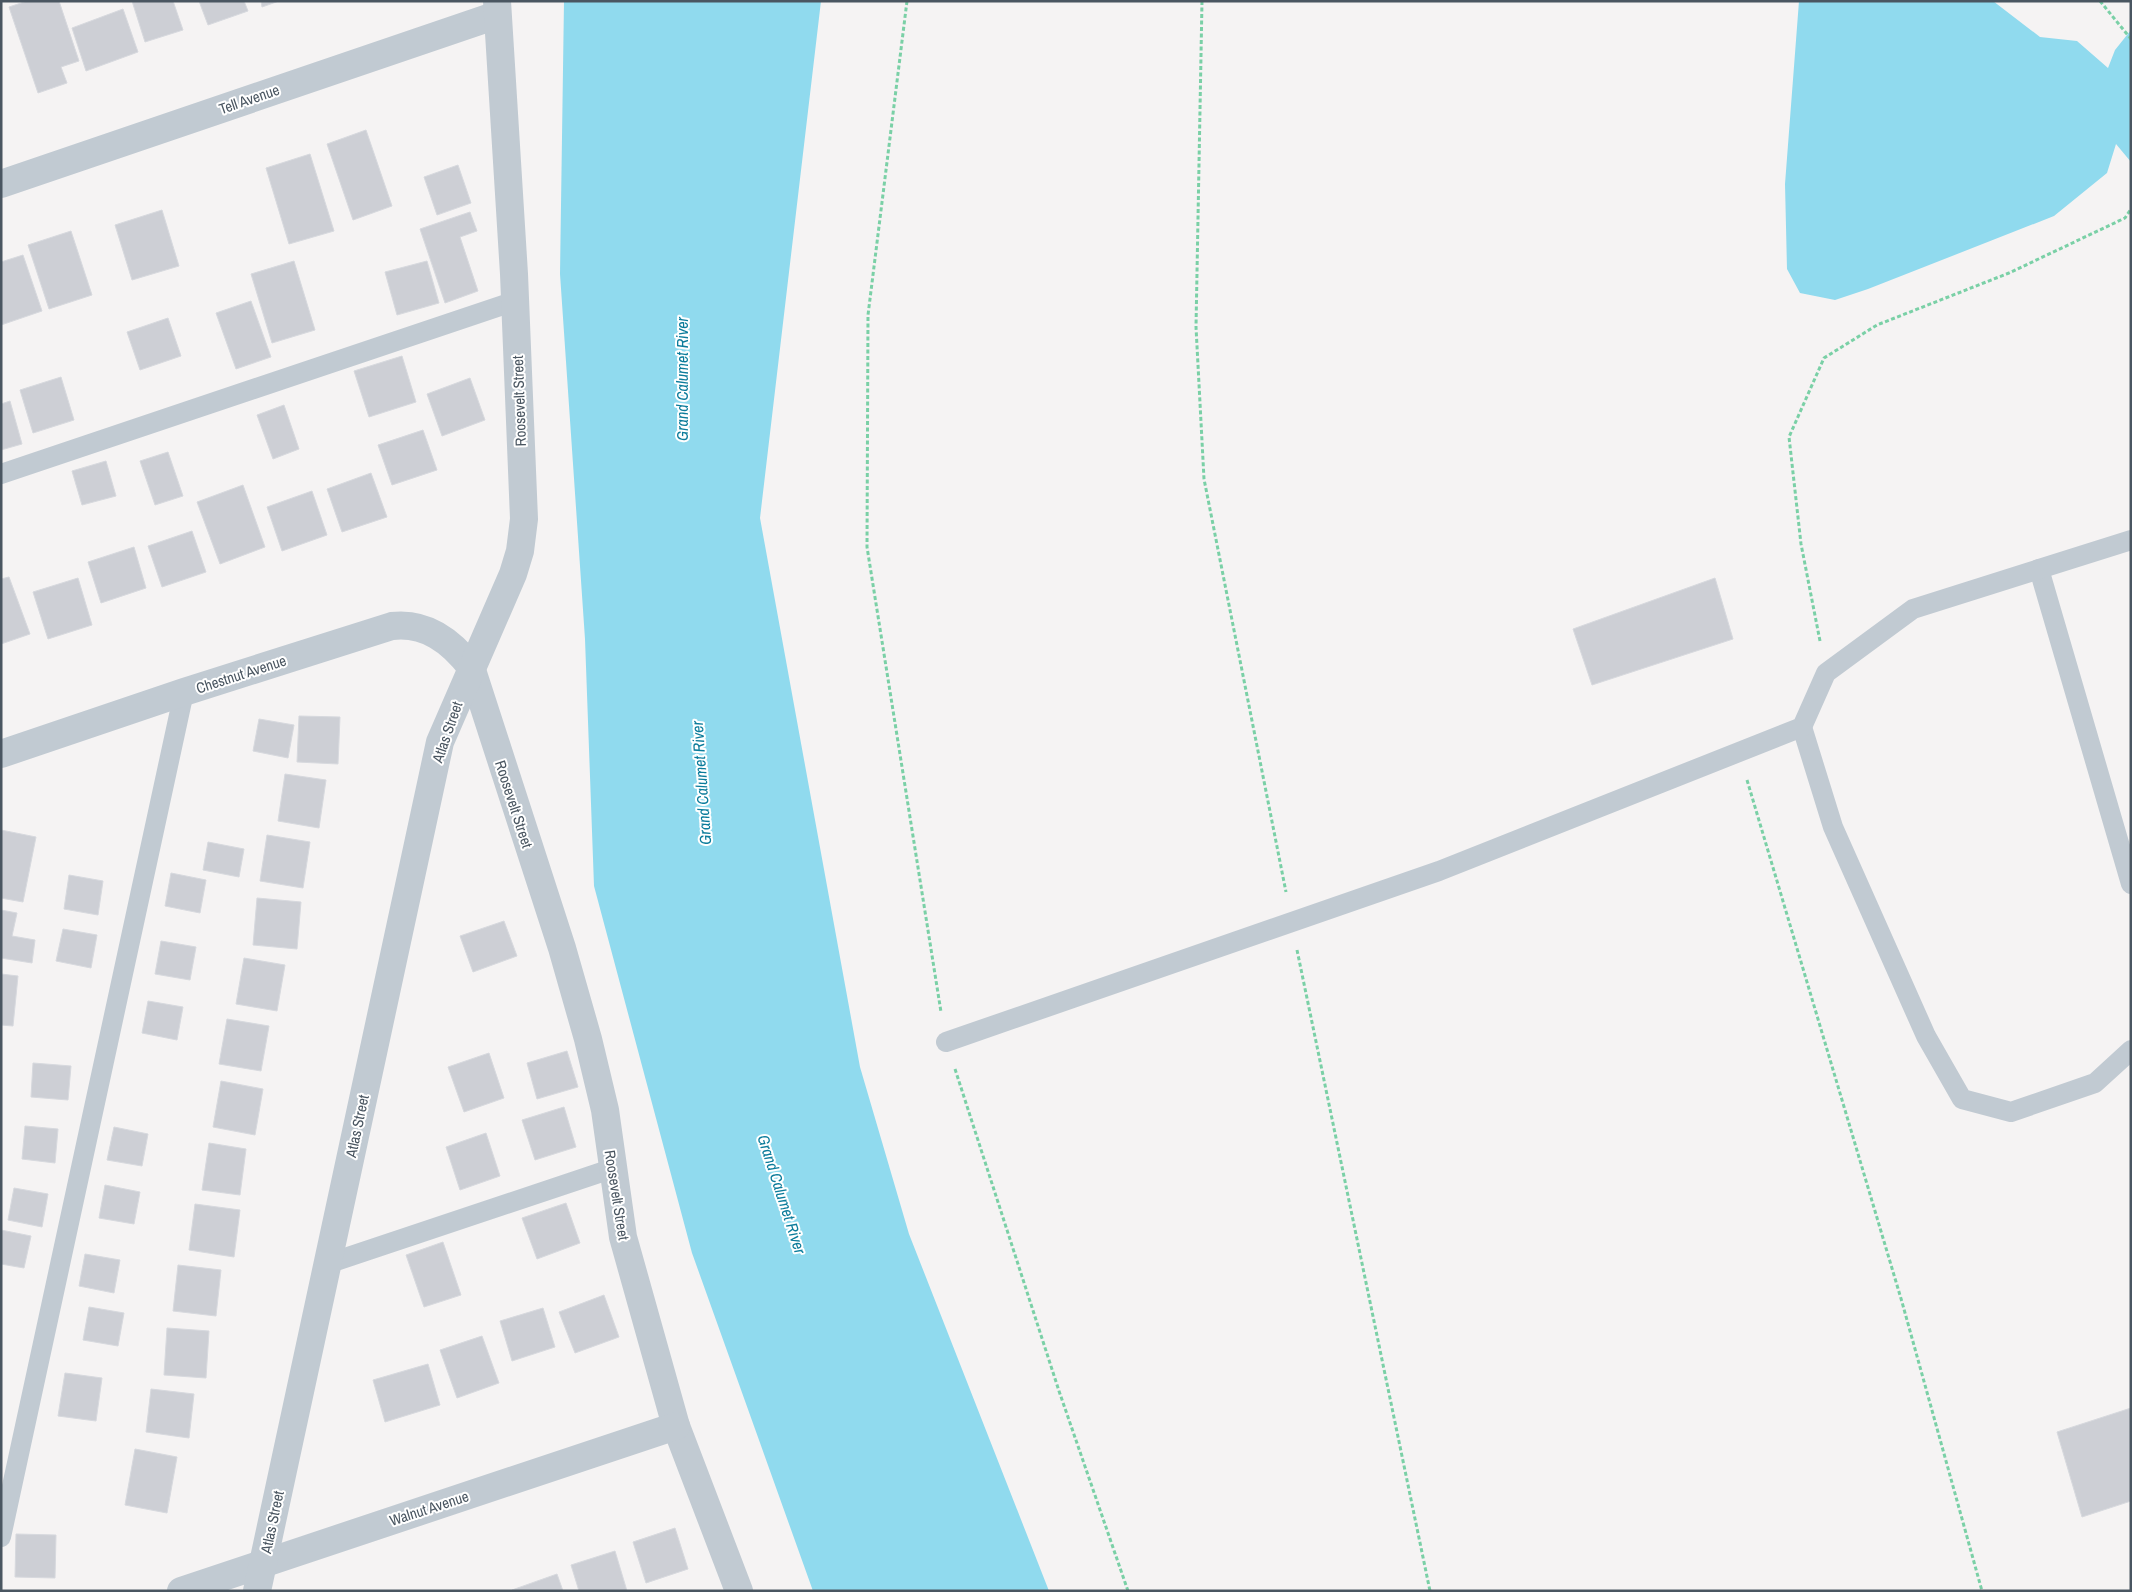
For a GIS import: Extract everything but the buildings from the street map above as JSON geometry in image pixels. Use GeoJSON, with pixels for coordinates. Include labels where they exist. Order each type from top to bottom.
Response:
{"type":"FeatureCollection","features":[{"type":"Feature","properties":{"kind":"street","name":"Tell Avenue"},"geometry":{"type":"LineString","coordinates":[[1,184],[497,8]]}},
{"type":"Feature","properties":{"kind":"street","name":"Roosevelt Street"},"geometry":{"type":"LineString","coordinates":[[497,8],[515,301],[524,519],[520,551],[513,574],[471,667],[562,948],[588,1039],[605,1110],[622,1237],[676,1426],[739,1591]]}},
{"type":"Feature","properties":{"kind":"street","name":"Chestnut Avenue"},"geometry":{"type":"LineString","coordinates":[[1,754],[184,692],[392,626],[405,624],[445,639],[471,667]]}},
{"type":"Feature","properties":{"kind":"street","name":"Atlas Street"},"geometry":{"type":"LineString","coordinates":[[257,1591],[440,742],[471,667]]}},
{"type":"Feature","properties":{"kind":"street","name":"Walnut Avenue"},"geometry":{"type":"LineString","coordinates":[[181,1591],[676,1426]]}},
{"type":"Feature","properties":{"kind":"lane"},"geometry":{"type":"LineString","coordinates":[[1,474],[515,301]]}},
{"type":"Feature","properties":{"kind":"lane"},"geometry":{"type":"LineString","coordinates":[[2131,540],[1913,609],[1826,674],[1802,727],[1834,827],[1926,1036],[1962,1099],[2011,1112],[2095,1083],[2131,1050]]}},
{"type":"Feature","properties":{"kind":"lane"},"geometry":{"type":"LineString","coordinates":[[2039,569],[2131,884]]}},
{"type":"Feature","properties":{"kind":"lane"},"geometry":{"type":"LineString","coordinates":[[1,1537],[184,692]]}},
{"type":"Feature","properties":{"kind":"lane"},"geometry":{"type":"LineString","coordinates":[[946,1042],[1439,871],[1802,727]]}},
{"type":"Feature","properties":{"kind":"lane"},"geometry":{"type":"LineString","coordinates":[[327,1264],[614,1168]]}},
{"type":"Feature","properties":{"kind":"path"},"geometry":{"type":"LineString","coordinates":[[907,1],[868,315],[867,548],[946,1042],[1056,1382],[1128,1591]]}},
{"type":"Feature","properties":{"kind":"path"},"geometry":{"type":"LineString","coordinates":[[1202,1],[1196,327],[1204,479],[1292,923],[1430,1591]]}},
{"type":"Feature","properties":{"kind":"path"},"geometry":{"type":"LineString","coordinates":[[2100,1],[2131,39]]}},
{"type":"Feature","properties":{"kind":"path"},"geometry":{"type":"LineString","coordinates":[[1826,674],[1801,544],[1789,437],[1824,358],[1877,325],[2009,273],[2126,218],[2131,209]]}},
{"type":"Feature","properties":{"kind":"path"},"geometry":{"type":"LineString","coordinates":[[1739,753],[1899,1293],[1982,1591]]}},
{"type":"Feature","properties":{"kind":"water","name":"Grand Calumet River"},"geometry":{"type":"Polygon","coordinates":[[[564,1],[821,1],[760,518],[860,1067],[909,1234],[1049,1591],[813,1591],[692,1253],[594,886],[585,639],[560,274],[564,1]]]}},
{"type":"Feature","properties":{"kind":"water"},"geometry":{"type":"Polygon","coordinates":[[[1799,1],[1993,1],[2040,37],[2077,41],[2108,68],[2115,50],[2131,30],[2131,162],[2116,144],[2107,173],[2054,216],[1868,289],[1835,300],[1800,293],[1787,269],[1785,184],[1799,1]]]}}]}
